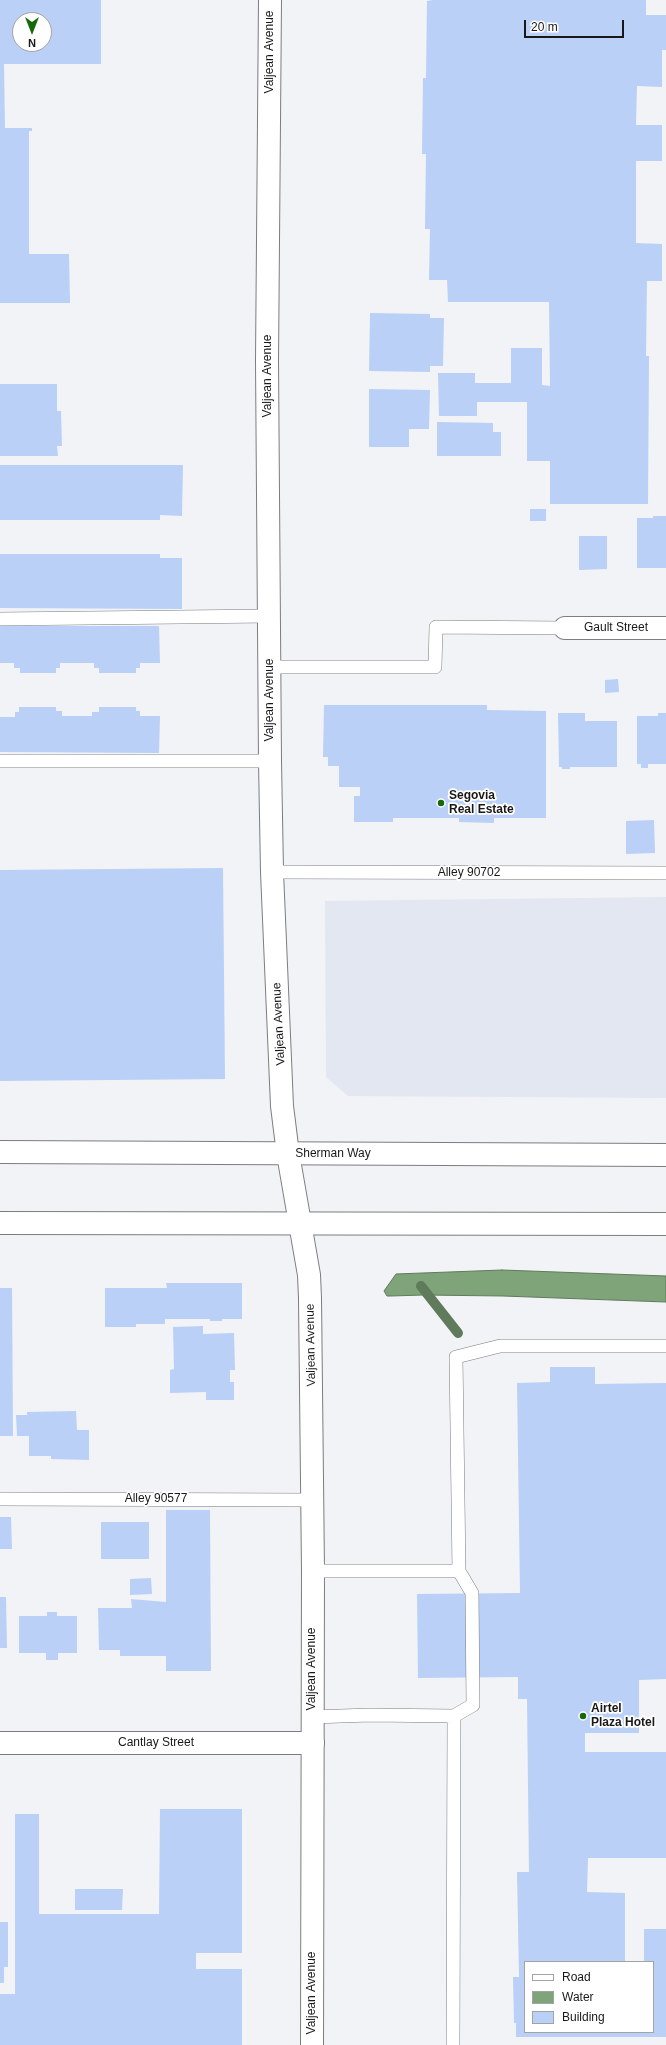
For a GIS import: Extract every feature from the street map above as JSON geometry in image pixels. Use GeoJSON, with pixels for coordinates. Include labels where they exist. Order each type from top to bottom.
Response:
{"type":"FeatureCollection","features":[{"type":"Feature","properties":{"kind":"main road","name":"Valjean Avenue"},"geometry":{"type":"LineString","coordinates":[[270,0],[267,361],[272,872],[282,1106],[288,1154],[309,1275],[313,1500],[312,2045]]}},
{"type":"Feature","properties":{"kind":"main road","name":"Gault Street"},"geometry":{"type":"LineString","coordinates":[[565,628],[666,628]]}},
{"type":"Feature","properties":{"kind":"main road","name":"Sherman Way"},"geometry":{"type":"LineString","coordinates":[[0,1152],[666,1154]]}},
{"type":"Feature","properties":{"kind":"main road"},"geometry":{"type":"LineString","coordinates":[[0,1223],[666,1224]]}},
{"type":"Feature","properties":{"kind":"main road","name":"Cantlay Street"},"geometry":{"type":"LineString","coordinates":[[0,1743],[313,1743]]}},
{"type":"Feature","properties":{"kind":"lane"},"geometry":{"type":"LineString","coordinates":[[0,619],[269,616]]}},
{"type":"Feature","properties":{"kind":"lane"},"geometry":{"type":"LineString","coordinates":[[270,667],[435,667],[436,627],[565,628]]}},
{"type":"Feature","properties":{"kind":"lane"},"geometry":{"type":"LineString","coordinates":[[0,761],[270,761]]}},
{"type":"Feature","properties":{"kind":"lane","name":"Alley 90702"},"geometry":{"type":"LineString","coordinates":[[272,872],[666,873]]}},
{"type":"Feature","properties":{"kind":"lane"},"geometry":{"type":"LineString","coordinates":[[312,1717],[370,1715],[454,1716],[473,1704],[472,1593],[459,1571],[456,1357],[500,1346],[666,1346]]}},
{"type":"Feature","properties":{"kind":"lane","name":"Alley 90577"},"geometry":{"type":"LineString","coordinates":[[0,1499],[313,1500]]}},
{"type":"Feature","properties":{"kind":"lane"},"geometry":{"type":"LineString","coordinates":[[313,1571],[459,1571]]}},
{"type":"Feature","properties":{"kind":"lane"},"geometry":{"type":"LineString","coordinates":[[453,2045],[454,1716]]}},
{"type":"Feature","properties":{"kind":"shaded area"},"geometry":{"type":"Polygon","coordinates":[[[666,897],[666,1098],[348,1096],[326,1077],[325,901],[666,897]]]}},
{"type":"Feature","properties":{"kind":"water"},"geometry":{"type":"Polygon","coordinates":[[[502,1270],[666,1276],[666,1302],[503,1296],[387,1296],[384,1291],[396,1274],[502,1270]]]}},
{"type":"Feature","properties":{"kind":"building"},"geometry":{"type":"Polygon","coordinates":[[[0,0],[101,0],[101,64],[4,64],[5,128],[32,128],[32,131],[29,131],[29,254],[69,254],[70,303],[0,303],[0,0]]]}},
{"type":"Feature","properties":{"kind":"building"},"geometry":{"type":"Polygon","coordinates":[[[646,0],[646,15],[666,15],[666,50],[662,50],[662,87],[637,86],[636,125],[662,125],[662,161],[636,161],[636,243],[662,244],[662,281],[647,281],[646,356],[649,356],[648,504],[550,504],[550,461],[527,461],[527,402],[477,402],[477,416],[439,416],[438,373],[475,373],[475,383],[511,383],[511,348],[542,348],[542,385],[550,386],[549,302],[448,302],[447,280],[429,280],[430,229],[425,229],[426,154],[422,154],[423,78],[426,78],[427,1],[646,0]]]}},
{"type":"Feature","properties":{"kind":"building"},"geometry":{"type":"Polygon","coordinates":[[[370,313],[430,314],[430,318],[444,318],[443,366],[430,366],[430,372],[369,371],[370,313]]]}},
{"type":"Feature","properties":{"kind":"building"},"geometry":{"type":"Polygon","coordinates":[[[0,384],[57,384],[57,411],[61,411],[62,446],[57,446],[58,456],[0,456],[0,384]]]}},
{"type":"Feature","properties":{"kind":"building"},"geometry":{"type":"Polygon","coordinates":[[[369,389],[430,390],[429,429],[409,429],[409,447],[369,447],[369,389]]]}},
{"type":"Feature","properties":{"kind":"building"},"geometry":{"type":"Polygon","coordinates":[[[437,422],[493,423],[493,432],[501,432],[501,456],[437,456],[437,422]]]}},
{"type":"Feature","properties":{"kind":"building"},"geometry":{"type":"Polygon","coordinates":[[[0,465],[183,465],[182,516],[160,515],[160,520],[0,520],[0,465]]]}},
{"type":"Feature","properties":{"kind":"building"},"geometry":{"type":"Polygon","coordinates":[[[530,509],[546,509],[546,521],[530,521],[530,509]]]}},
{"type":"Feature","properties":{"kind":"building"},"geometry":{"type":"Polygon","coordinates":[[[653,516],[666,516],[666,568],[637,568],[637,518],[653,518],[653,516]]]}},
{"type":"Feature","properties":{"kind":"building"},"geometry":{"type":"Polygon","coordinates":[[[579,536],[607,536],[607,569],[579,570],[579,536]]]}},
{"type":"Feature","properties":{"kind":"building"},"geometry":{"type":"Polygon","coordinates":[[[0,554],[160,554],[160,558],[182,558],[182,609],[0,608],[0,554]]]}},
{"type":"Feature","properties":{"kind":"building"},"geometry":{"type":"Polygon","coordinates":[[[0,626],[159,626],[160,663],[140,663],[140,668],[136,668],[136,673],[99,673],[99,668],[94,668],[94,663],[60,663],[60,668],[56,668],[56,673],[20,673],[20,668],[14,668],[14,663],[0,663],[0,626]]]}},
{"type":"Feature","properties":{"kind":"building"},"geometry":{"type":"Polygon","coordinates":[[[618,679],[619,692],[605,693],[605,680],[618,679]]]}},
{"type":"Feature","properties":{"kind":"building"},"geometry":{"type":"Polygon","coordinates":[[[324,705],[487,705],[487,710],[546,711],[546,818],[494,818],[494,823],[459,822],[459,818],[393,818],[393,822],[354,822],[354,796],[360,796],[360,787],[339,787],[339,766],[328,766],[328,757],[323,757],[324,705]]]}},
{"type":"Feature","properties":{"kind":"building"},"geometry":{"type":"Polygon","coordinates":[[[19,707],[56,707],[56,711],[62,711],[62,716],[92,716],[92,712],[99,712],[99,707],[136,707],[136,711],[140,711],[140,716],[160,716],[159,753],[0,752],[0,717],[15,717],[15,712],[19,712],[19,707]]]}},
{"type":"Feature","properties":{"kind":"building"},"geometry":{"type":"Polygon","coordinates":[[[558,713],[585,713],[585,721],[617,721],[617,767],[570,767],[570,769],[562,769],[562,767],[559,767],[558,713]]]}},
{"type":"Feature","properties":{"kind":"building"},"geometry":{"type":"Polygon","coordinates":[[[658,713],[666,713],[666,764],[648,764],[648,768],[641,768],[641,764],[637,764],[637,716],[658,716],[658,713]]]}},
{"type":"Feature","properties":{"kind":"building"},"geometry":{"type":"Polygon","coordinates":[[[654,820],[655,853],[626,854],[626,821],[654,820]]]}},
{"type":"Feature","properties":{"kind":"building"},"geometry":{"type":"Polygon","coordinates":[[[223,868],[225,1079],[0,1081],[0,870],[223,868]]]}},
{"type":"Feature","properties":{"kind":"building"},"geometry":{"type":"Polygon","coordinates":[[[166,1283],[242,1283],[242,1319],[222,1319],[222,1321],[210,1321],[210,1319],[165,1319],[165,1324],[136,1324],[136,1327],[105,1327],[105,1288],[167,1288],[166,1283]]]}},
{"type":"Feature","properties":{"kind":"building"},"geometry":{"type":"Polygon","coordinates":[[[0,1288],[12,1288],[13,1436],[0,1436],[0,1288]]]}},
{"type":"Feature","properties":{"kind":"building"},"geometry":{"type":"Polygon","coordinates":[[[203,1326],[203,1334],[234,1333],[235,1370],[230,1370],[230,1382],[234,1382],[234,1400],[206,1400],[206,1392],[170,1393],[170,1370],[174,1369],[173,1327],[203,1326]]]}},
{"type":"Feature","properties":{"kind":"building","name":"Airtel Plaza Hotel"},"geometry":{"type":"Polygon","coordinates":[[[550,1367],[595,1367],[595,1384],[666,1383],[666,1679],[639,1680],[639,1733],[585,1733],[585,1752],[666,1752],[666,1858],[588,1858],[587,1892],[625,1893],[625,1961],[524,1961],[524,2033],[654,2033],[654,1961],[644,1961],[644,1929],[666,1929],[666,2037],[516,2037],[516,2023],[514,2023],[513,1977],[519,1977],[517,1872],[529,1872],[527,1699],[518,1699],[518,1677],[418,1678],[417,1594],[520,1593],[517,1383],[550,1382],[550,1367]]]}},
{"type":"Feature","properties":{"kind":"building"},"geometry":{"type":"Polygon","coordinates":[[[76,1411],[77,1430],[89,1430],[89,1460],[51,1459],[51,1456],[29,1456],[29,1436],[17,1436],[16,1415],[27,1415],[27,1412],[76,1411]]]}},
{"type":"Feature","properties":{"kind":"building"},"geometry":{"type":"Polygon","coordinates":[[[166,1510],[210,1510],[211,1671],[166,1671],[166,1656],[120,1656],[120,1650],[99,1650],[98,1608],[132,1608],[131,1599],[166,1602],[166,1510]]]}},
{"type":"Feature","properties":{"kind":"building"},"geometry":{"type":"Polygon","coordinates":[[[0,1517],[11,1517],[12,1549],[0,1549],[0,1517]]]}},
{"type":"Feature","properties":{"kind":"building"},"geometry":{"type":"Polygon","coordinates":[[[101,1522],[149,1522],[149,1559],[101,1559],[101,1522]]]}},
{"type":"Feature","properties":{"kind":"building"},"geometry":{"type":"Polygon","coordinates":[[[151,1578],[152,1594],[130,1595],[130,1579],[151,1578]]]}},
{"type":"Feature","properties":{"kind":"building"},"geometry":{"type":"Polygon","coordinates":[[[0,1597],[6,1597],[7,1648],[0,1648],[0,1597]]]}},
{"type":"Feature","properties":{"kind":"building"},"geometry":{"type":"Polygon","coordinates":[[[47,1612],[57,1612],[57,1616],[77,1616],[77,1653],[58,1653],[58,1660],[46,1660],[46,1653],[19,1653],[19,1616],[47,1616],[47,1612]]]}},
{"type":"Feature","properties":{"kind":"building"},"geometry":{"type":"Polygon","coordinates":[[[160,1809],[242,1809],[242,1953],[196,1953],[196,1969],[242,1969],[242,2045],[0,2045],[0,1994],[15,1994],[15,1814],[39,1814],[39,1914],[159,1914],[160,1809]]]}},
{"type":"Feature","properties":{"kind":"building"},"geometry":{"type":"Polygon","coordinates":[[[75,1889],[123,1889],[122,1910],[75,1910],[75,1889]]]}},
{"type":"Feature","properties":{"kind":"building"},"geometry":{"type":"Polygon","coordinates":[[[0,1922],[8,1922],[8,1967],[4,1967],[4,1983],[0,1983],[0,1922]]]}},
{"type":"Feature","properties":{"kind":"waterway"},"geometry":{"type":"LineString","coordinates":[[421,1286],[458,1333]]}},
{"type":"Feature","properties":{"kind":"place","name":"Segovia Real Estate"},"geometry":{"type":"Point","coordinates":[441,803]}},
{"type":"Feature","properties":{"kind":"place","name":"Airtel Plaza Hotel"},"geometry":{"type":"Point","coordinates":[583,1716]}}]}
